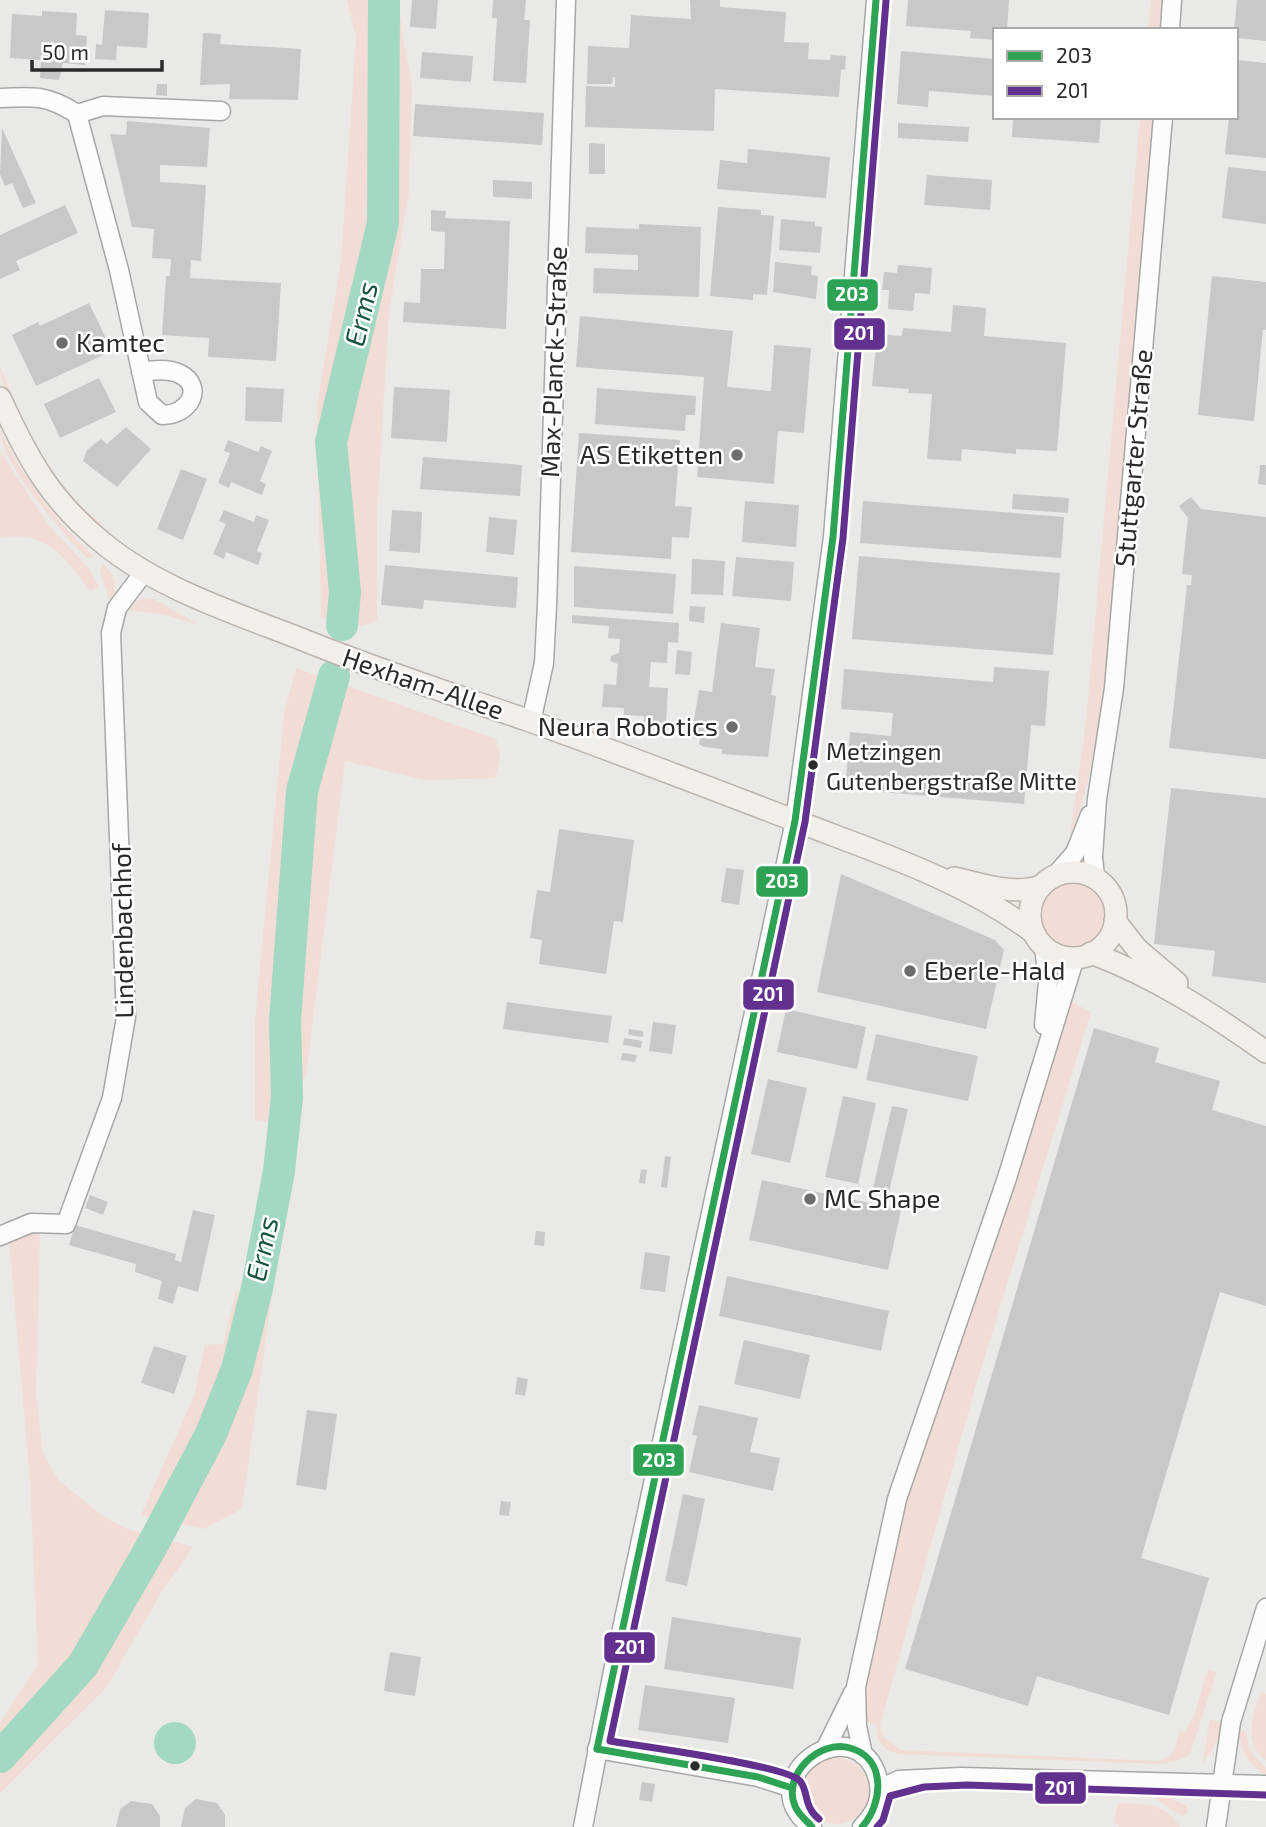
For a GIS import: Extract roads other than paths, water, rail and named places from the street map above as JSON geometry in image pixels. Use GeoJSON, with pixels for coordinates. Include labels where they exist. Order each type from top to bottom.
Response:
{"type":"FeatureCollection","features":[{"type":"Feature","properties":{"kind":"main road","name":"Hexham-Allee"},"geometry":{"type":"LineString","coordinates":[[0,398],[32,465],[61,505],[104,544],[145,571],[191,594],[360,663],[530,722],[920,870],[1000,910],[1039,939]]}},
{"type":"Feature","properties":{"kind":"main road","name":"Hexham-Allee"},"geometry":{"type":"LineString","coordinates":[[920,870],[1009,890],[1029,890],[1048,881]]}},
{"type":"Feature","properties":{"kind":"main road"},"geometry":{"type":"LineString","coordinates":[[1216,1017],[1137,949],[1115,921],[1112,897],[1095,878],[1079,872],[1048,881],[1031,908],[1039,939],[1058,955],[1083,955],[1147,977],[1216,1017],[1266,1052]]}},
{"type":"Feature","properties":{"kind":"main road"},"geometry":{"type":"LineString","coordinates":[[1083,955],[1104,944],[1115,921]]}},
{"type":"Feature","properties":{"kind":"street","name":"Max-Planck-Straße"},"geometry":{"type":"LineString","coordinates":[[530,722],[544,663],[566,0]]}},
{"type":"Feature","properties":{"kind":"street"},"geometry":{"type":"LineString","coordinates":[[583,1827],[597,1749],[795,821],[832,537],[876,0]]}},
{"type":"Feature","properties":{"kind":"street"},"geometry":{"type":"LineString","coordinates":[[1170,28],[1172,0]]}},
{"type":"Feature","properties":{"kind":"street"},"geometry":{"type":"LineString","coordinates":[[0,98],[40,96],[60,103],[77,114],[119,270],[141,372]]}},
{"type":"Feature","properties":{"kind":"street"},"geometry":{"type":"LineString","coordinates":[[77,114],[103,106],[221,111]]}},
{"type":"Feature","properties":{"kind":"street","name":"Stuttgarter Straße"},"geometry":{"type":"LineString","coordinates":[[1095,878],[1093,856],[1097,799],[1114,688],[1163,119]]}},
{"type":"Feature","properties":{"kind":"street","name":"Lindenbachhof"},"geometry":{"type":"LineString","coordinates":[[0,1236],[32,1223],[66,1224],[112,1098],[124,1036],[126,1005],[111,633],[117,608],[145,571]]}},
{"type":"Feature","properties":{"kind":"street","name":"Stuttgarter Straße"},"geometry":{"type":"LineString","coordinates":[[1048,881],[1075,853],[1097,799]]}},
{"type":"Feature","properties":{"kind":"street"},"geometry":{"type":"LineString","coordinates":[[1039,939],[1047,995],[1043,1054]]}},
{"type":"Feature","properties":{"kind":"street"},"geometry":{"type":"LineString","coordinates":[[862,1827],[873,1816],[880,1788],[875,1770],[863,1755],[857,1726],[856,1687],[897,1499],[1007,1178],[1043,1054],[1083,955]]}},
{"type":"Feature","properties":{"kind":"street"},"geometry":{"type":"LineString","coordinates":[[1216,1827],[1231,1722],[1266,1608]]}},
{"type":"Feature","properties":{"kind":"street"},"geometry":{"type":"LineString","coordinates":[[826,1748],[856,1687]]}},
{"type":"Feature","properties":{"kind":"street"},"geometry":{"type":"LineString","coordinates":[[812,1827],[803,1821],[794,1805],[792,1788],[797,1770],[809,1756],[826,1748],[845,1747],[863,1755]]}},
{"type":"Feature","properties":{"kind":"street"},"geometry":{"type":"LineString","coordinates":[[597,1749],[758,1777],[792,1788]]}},
{"type":"Feature","properties":{"kind":"street"},"geometry":{"type":"LineString","coordinates":[[880,1788],[899,1780],[961,1776],[1266,1786]]}},
{"type":"Feature","properties":{"kind":"waterway","name":"Erms"},"geometry":{"type":"LineString","coordinates":[[342,625],[345,592],[331,442],[383,223],[384,0]]}},
{"type":"Feature","properties":{"kind":"waterway","name":"Erms"},"geometry":{"type":"LineString","coordinates":[[0,1757],[83,1665],[153,1544],[211,1434],[237,1369],[257,1288],[279,1171],[287,1097],[285,1021],[302,791],[334,676]]}},
{"type":"Feature","properties":{"kind":"place","name":"Kamtec"},"geometry":{"type":"Point","coordinates":[62,343]}},
{"type":"Feature","properties":{"kind":"place","name":"AS Etiketten"},"geometry":{"type":"Point","coordinates":[737,455]}},
{"type":"Feature","properties":{"kind":"place","name":"Neura Robotics"},"geometry":{"type":"Point","coordinates":[732,727]}},
{"type":"Feature","properties":{"kind":"place","name":"Metzingen Gutenbergstraße Mitte"},"geometry":{"type":"Point","coordinates":[813,765]}},
{"type":"Feature","properties":{"kind":"place","name":"Eberle-Hald"},"geometry":{"type":"Point","coordinates":[910,971]}},
{"type":"Feature","properties":{"kind":"place","name":"MC Shape"},"geometry":{"type":"Point","coordinates":[810,1199]}}]}
